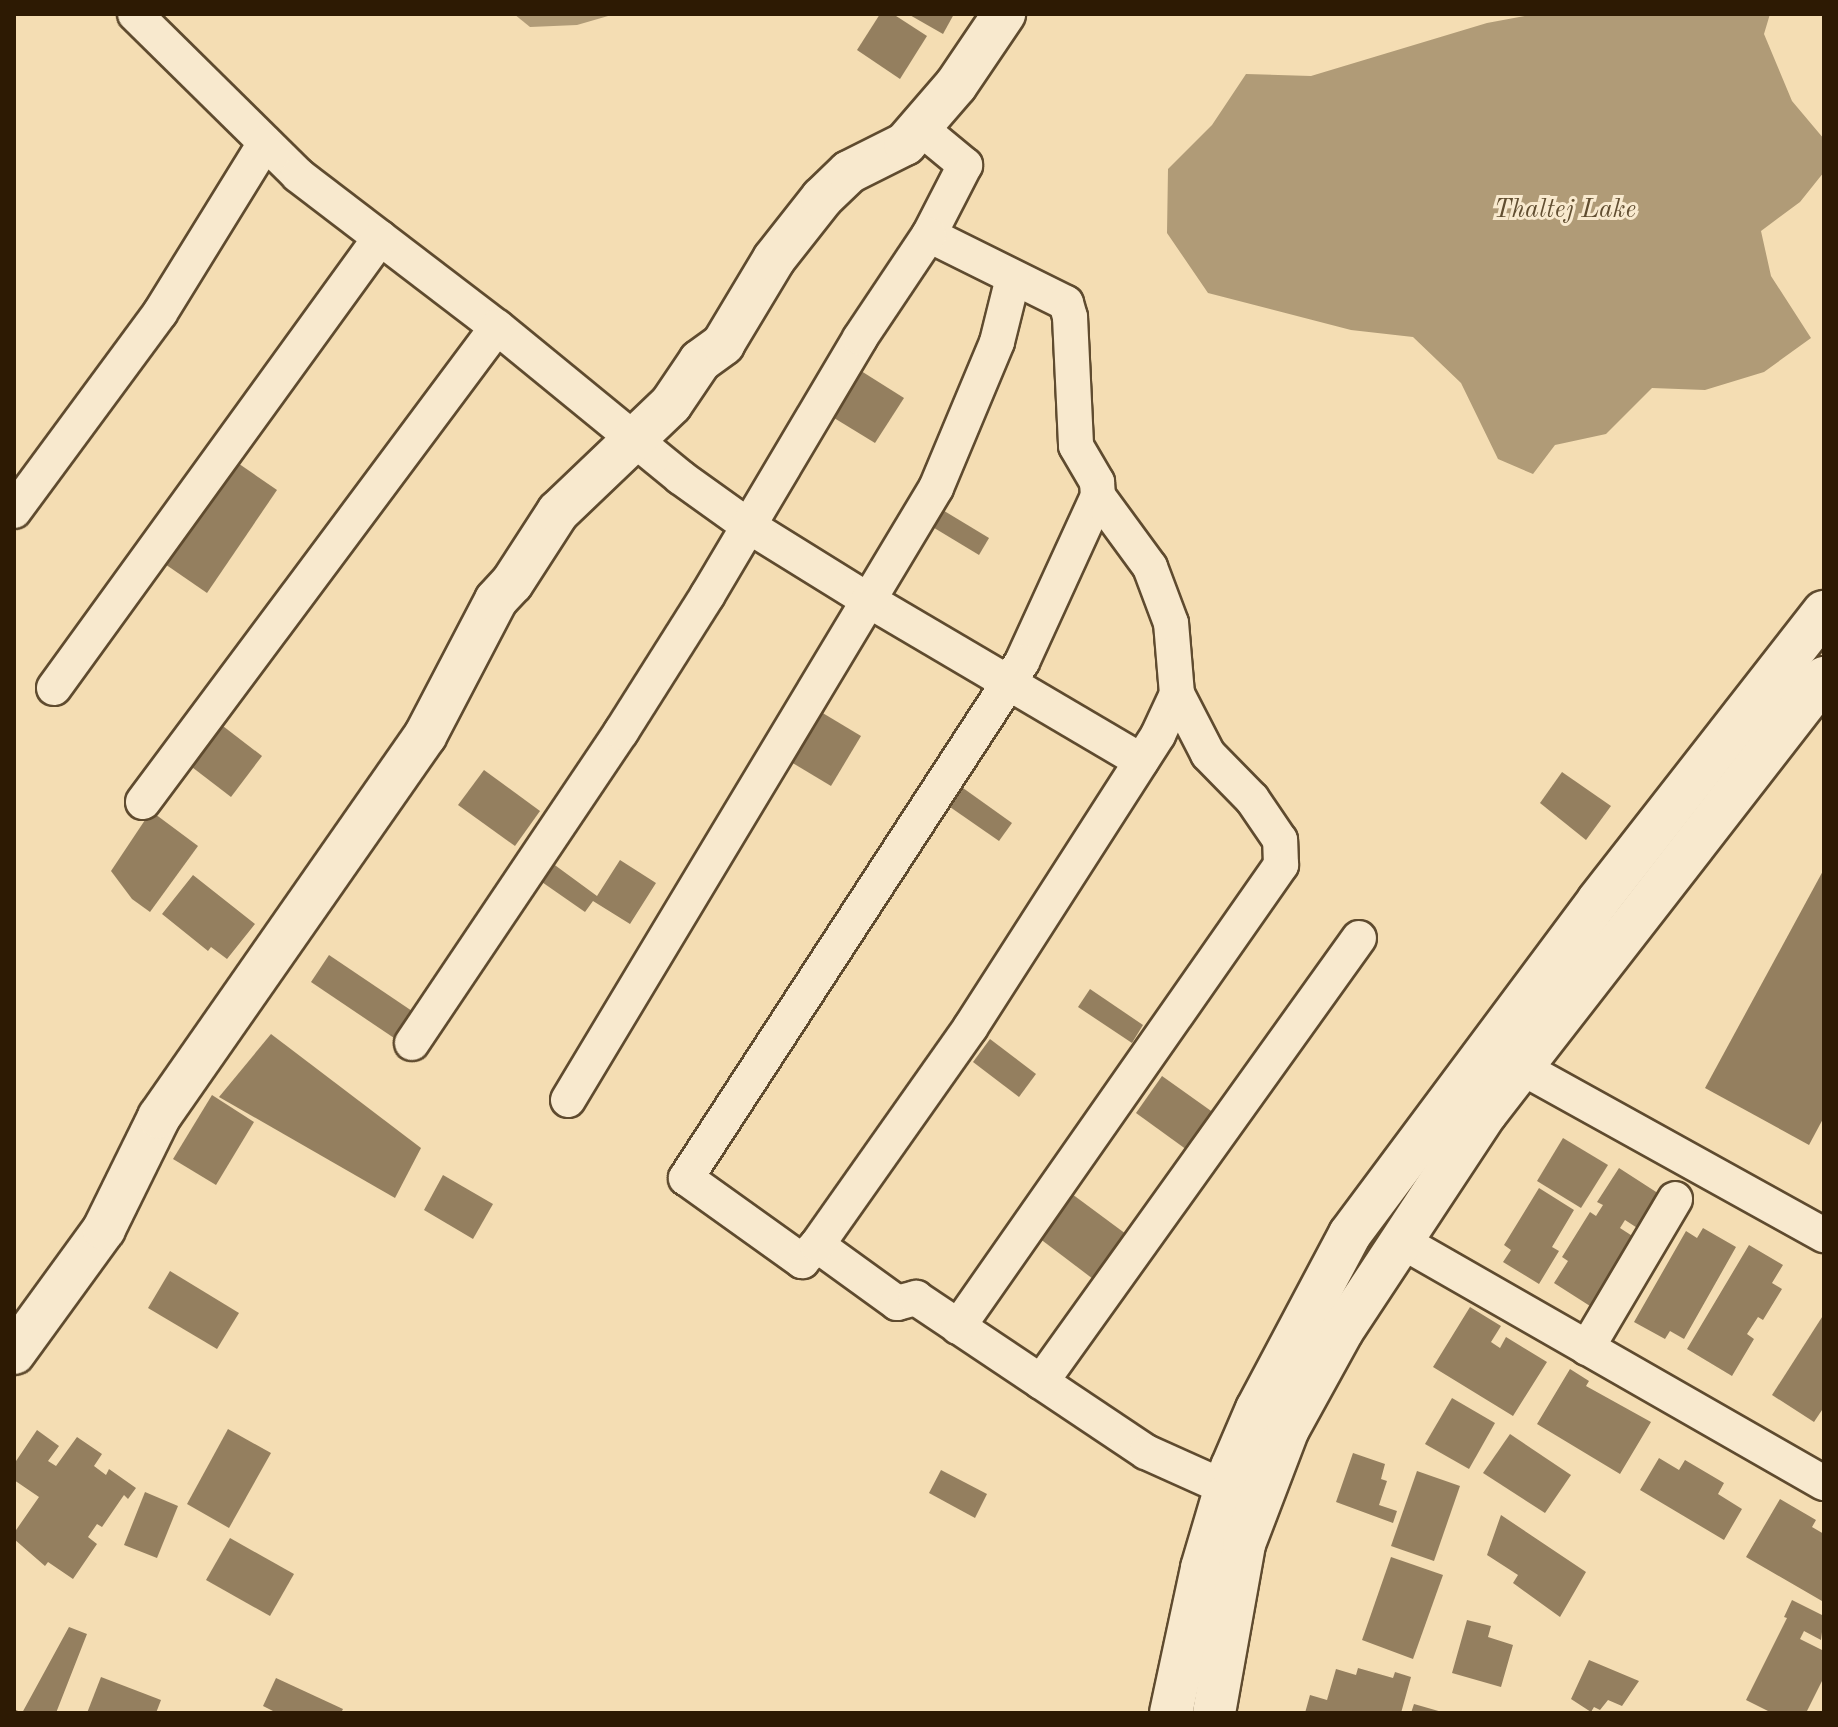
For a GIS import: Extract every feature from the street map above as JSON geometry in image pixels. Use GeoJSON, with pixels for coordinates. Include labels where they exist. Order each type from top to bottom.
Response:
{"type":"FeatureCollection","features":[{"type":"Feature","properties":{"kind":"street"},"geometry":{"type":"LineString","coordinates":[[135,14],[298,175],[497,327],[635,437],[680,477],[747,525],[868,600],[1141,761]]}},
{"type":"Feature","properties":{"kind":"street"},"geometry":{"type":"LineString","coordinates":[[14,1353],[104,1229],[159,1117],[425,736],[496,600],[512,583],[558,512],[671,404],[700,361],[723,344],[774,259],[822,198],[849,172],[905,144],[956,85],[1004,14]]}},
{"type":"Feature","properties":{"kind":"street"},"geometry":{"type":"LineString","coordinates":[[412,1043],[621,732],[860,338],[929,235],[965,165],[919,127]]}},
{"type":"Feature","properties":{"kind":"street"},"geometry":{"type":"LineString","coordinates":[[14,511],[160,313],[265,143]]}},
{"type":"Feature","properties":{"kind":"street"},"geometry":{"type":"LineString","coordinates":[[929,235],[1066,303],[1070,317],[1076,446],[1097,482],[1098,496],[1049,597],[1022,662],[686,1178],[802,1261],[817,1245],[970,1028],[1141,761],[1177,694]]}},
{"type":"Feature","properties":{"kind":"street"},"geometry":{"type":"LineString","coordinates":[[54,688],[380,238]]}},
{"type":"Feature","properties":{"kind":"street"},"geometry":{"type":"LineString","coordinates":[[568,1100],[936,488],[997,342],[1013,278]]}},
{"type":"Feature","properties":{"kind":"street"},"geometry":{"type":"LineString","coordinates":[[143,802],[497,327]]}},
{"type":"Feature","properties":{"kind":"street"},"geometry":{"type":"LineString","coordinates":[[958,1327],[1281,865],[1280,840],[1252,799],[1208,754],[1177,694],[1171,623],[1150,567],[1098,496]]}},
{"type":"Feature","properties":{"kind":"street"},"geometry":{"type":"LineString","coordinates":[[1214,1713],[1244,1544],[1288,1429],[1342,1331],[1401,1241],[1503,1058],[1598,901],[1824,612]]}},
{"type":"Feature","properties":{"kind":"street"},"geometry":{"type":"LineString","coordinates":[[1171,1713],[1202,1568],[1226,1488],[1257,1409],[1350,1234],[1824,678]]}},
{"type":"Feature","properties":{"kind":"street"},"geometry":{"type":"LineString","coordinates":[[1041,1382],[1359,938]]}},
{"type":"Feature","properties":{"kind":"street"},"geometry":{"type":"LineString","coordinates":[[1503,1058],[1824,1235]]}},
{"type":"Feature","properties":{"kind":"street"},"geometry":{"type":"LineString","coordinates":[[1587,1348],[1675,1199]]}},
{"type":"Feature","properties":{"kind":"street"},"geometry":{"type":"LineString","coordinates":[[1401,1241],[1824,1483]]}},
{"type":"Feature","properties":{"kind":"street"},"geometry":{"type":"LineString","coordinates":[[817,1245],[897,1303],[916,1298],[1146,1452],[1226,1488]]}},
{"type":"Feature","properties":{"kind":"water"},"geometry":{"type":"Polygon","coordinates":[[[514,14],[615,14],[577,25],[530,27],[514,14]]]}},
{"type":"Feature","properties":{"kind":"water","name":"Thaltej Lake"},"geometry":{"type":"Polygon","coordinates":[[[1535,14],[1770,14],[1764,34],[1792,101],[1824,139],[1824,172],[1800,202],[1761,231],[1771,276],[1811,338],[1764,372],[1705,390],[1652,388],[1606,434],[1555,445],[1533,474],[1498,459],[1461,383],[1413,337],[1351,330],[1208,293],[1167,233],[1168,169],[1212,125],[1246,74],[1311,76],[1487,23],[1535,14]]]}},
{"type":"Feature","properties":{"kind":"building"},"geometry":{"type":"Polygon","coordinates":[[[880,14],[893,14],[927,36],[900,79],[857,50],[880,14]]]}},
{"type":"Feature","properties":{"kind":"building"},"geometry":{"type":"Polygon","coordinates":[[[908,14],[954,14],[943,34],[908,14]]]}},
{"type":"Feature","properties":{"kind":"building"},"geometry":{"type":"Polygon","coordinates":[[[850,364],[904,398],[875,443],[821,410],[850,364]]]}},
{"type":"Feature","properties":{"kind":"building"},"geometry":{"type":"Polygon","coordinates":[[[232,459],[277,490],[207,593],[162,562],[232,459]]]}},
{"type":"Feature","properties":{"kind":"building"},"geometry":{"type":"Polygon","coordinates":[[[936,506],[989,538],[979,555],[926,523],[936,506]]]}},
{"type":"Feature","properties":{"kind":"building"},"geometry":{"type":"Polygon","coordinates":[[[821,712],[861,736],[831,786],[791,762],[821,712]]]}},
{"type":"Feature","properties":{"kind":"building"},"geometry":{"type":"Polygon","coordinates":[[[219,723],[262,756],[231,797],[188,764],[219,723]]]}},
{"type":"Feature","properties":{"kind":"building"},"geometry":{"type":"Polygon","coordinates":[[[484,770],[540,811],[515,846],[458,805],[484,770]]]}},
{"type":"Feature","properties":{"kind":"building"},"geometry":{"type":"Polygon","coordinates":[[[1562,772],[1611,806],[1586,840],[1540,803],[1562,772]]]}},
{"type":"Feature","properties":{"kind":"building"},"geometry":{"type":"Polygon","coordinates":[[[963,788],[1012,823],[999,841],[950,807],[963,788]]]}},
{"type":"Feature","properties":{"kind":"building"},"geometry":{"type":"Polygon","coordinates":[[[151,811],[198,846],[150,912],[132,899],[111,871],[151,811]]]}},
{"type":"Feature","properties":{"kind":"building"},"geometry":{"type":"Polygon","coordinates":[[[620,860],[656,883],[630,924],[593,901],[585,912],[539,880],[552,863],[597,896],[620,860]]]}},
{"type":"Feature","properties":{"kind":"building"},"geometry":{"type":"Polygon","coordinates":[[[1824,869],[1824,1117],[1809,1145],[1705,1088],[1824,869]]]}},
{"type":"Feature","properties":{"kind":"building"},"geometry":{"type":"Polygon","coordinates":[[[193,875],[255,924],[227,959],[211,947],[208,951],[162,914],[193,875]]]}},
{"type":"Feature","properties":{"kind":"building"},"geometry":{"type":"Polygon","coordinates":[[[329,955],[415,1013],[397,1040],[311,982],[329,955]]]}},
{"type":"Feature","properties":{"kind":"building"},"geometry":{"type":"Polygon","coordinates":[[[1090,989],[1143,1025],[1132,1043],[1078,1007],[1090,989]]]}},
{"type":"Feature","properties":{"kind":"building"},"geometry":{"type":"Polygon","coordinates":[[[271,1034],[421,1148],[395,1198],[219,1097],[271,1034]]]}},
{"type":"Feature","properties":{"kind":"building"},"geometry":{"type":"Polygon","coordinates":[[[990,1039],[1036,1074],[1019,1097],[973,1062],[990,1039]]]}},
{"type":"Feature","properties":{"kind":"building"},"geometry":{"type":"Polygon","coordinates":[[[1162,1076],[1221,1118],[1194,1155],[1136,1113],[1162,1076]]]}},
{"type":"Feature","properties":{"kind":"building"},"geometry":{"type":"Polygon","coordinates":[[[212,1095],[254,1122],[216,1185],[173,1159],[212,1095]]]}},
{"type":"Feature","properties":{"kind":"building"},"geometry":{"type":"Polygon","coordinates":[[[1563,1138],[1608,1165],[1581,1208],[1537,1181],[1563,1138]]]}},
{"type":"Feature","properties":{"kind":"building"},"geometry":{"type":"Polygon","coordinates":[[[1619,1168],[1667,1199],[1645,1233],[1625,1220],[1620,1228],[1640,1241],[1604,1297],[1598,1293],[1590,1306],[1554,1283],[1568,1261],[1562,1257],[1590,1212],[1596,1216],[1603,1205],[1597,1202],[1619,1168]]]}},
{"type":"Feature","properties":{"kind":"building"},"geometry":{"type":"Polygon","coordinates":[[[443,1175],[493,1204],[473,1239],[424,1210],[443,1175]]]}},
{"type":"Feature","properties":{"kind":"building"},"geometry":{"type":"Polygon","coordinates":[[[1539,1188],[1574,1210],[1552,1247],[1559,1251],[1539,1284],[1503,1262],[1511,1250],[1504,1245],[1539,1188]]]}},
{"type":"Feature","properties":{"kind":"building"},"geometry":{"type":"Polygon","coordinates":[[[1072,1194],[1130,1237],[1097,1282],[1039,1238],[1072,1194]]]}},
{"type":"Feature","properties":{"kind":"building"},"geometry":{"type":"Polygon","coordinates":[[[1703,1228],[1736,1247],[1684,1339],[1670,1331],[1665,1339],[1634,1322],[1686,1231],[1697,1238],[1703,1228]]]}},
{"type":"Feature","properties":{"kind":"building"},"geometry":{"type":"Polygon","coordinates":[[[1749,1245],[1783,1265],[1772,1283],[1782,1289],[1763,1320],[1758,1317],[1747,1334],[1754,1339],[1732,1376],[1687,1349],[1749,1245]]]}},
{"type":"Feature","properties":{"kind":"building"},"geometry":{"type":"Polygon","coordinates":[[[170,1271],[239,1313],[217,1349],[148,1308],[170,1271]]]}},
{"type":"Feature","properties":{"kind":"building"},"geometry":{"type":"Polygon","coordinates":[[[1470,1307],[1501,1326],[1491,1342],[1500,1348],[1506,1337],[1547,1362],[1513,1416],[1433,1367],[1470,1307]]]}},
{"type":"Feature","properties":{"kind":"building"},"geometry":{"type":"Polygon","coordinates":[[[1824,1314],[1824,1407],[1814,1422],[1772,1395],[1824,1314]]]}},
{"type":"Feature","properties":{"kind":"building"},"geometry":{"type":"Polygon","coordinates":[[[1570,1369],[1589,1381],[1586,1386],[1651,1422],[1620,1474],[1537,1424],[1570,1369]]]}},
{"type":"Feature","properties":{"kind":"building"},"geometry":{"type":"Polygon","coordinates":[[[1452,1398],[1495,1423],[1469,1469],[1425,1444],[1452,1398]]]}},
{"type":"Feature","properties":{"kind":"building"},"geometry":{"type":"Polygon","coordinates":[[[228,1429],[271,1453],[229,1528],[187,1504],[228,1429]]]}},
{"type":"Feature","properties":{"kind":"building"},"geometry":{"type":"Polygon","coordinates":[[[37,1430],[59,1446],[48,1461],[56,1466],[77,1437],[102,1454],[94,1466],[106,1475],[109,1469],[136,1488],[128,1499],[124,1495],[102,1527],[97,1524],[88,1537],[97,1544],[73,1579],[48,1562],[45,1566],[14,1539],[14,1533],[39,1497],[14,1480],[14,1464],[37,1430]]]}},
{"type":"Feature","properties":{"kind":"building"},"geometry":{"type":"Polygon","coordinates":[[[1510,1434],[1571,1475],[1545,1513],[1483,1473],[1510,1434]]]}},
{"type":"Feature","properties":{"kind":"building"},"geometry":{"type":"Polygon","coordinates":[[[1353,1453],[1385,1464],[1381,1479],[1387,1481],[1379,1505],[1397,1511],[1393,1523],[1336,1502],[1353,1453]]]}},
{"type":"Feature","properties":{"kind":"building"},"geometry":{"type":"Polygon","coordinates":[[[1659,1458],[1679,1470],[1685,1460],[1724,1483],[1718,1494],[1742,1509],[1724,1540],[1640,1490],[1659,1458]]]}},
{"type":"Feature","properties":{"kind":"building"},"geometry":{"type":"Polygon","coordinates":[[[941,1470],[987,1494],[975,1518],[929,1493],[941,1470]]]}},
{"type":"Feature","properties":{"kind":"building"},"geometry":{"type":"Polygon","coordinates":[[[1417,1471],[1460,1486],[1434,1561],[1391,1546],[1417,1471]]]}},
{"type":"Feature","properties":{"kind":"building"},"geometry":{"type":"Polygon","coordinates":[[[145,1492],[178,1506],[157,1558],[124,1545],[145,1492]]]}},
{"type":"Feature","properties":{"kind":"building"},"geometry":{"type":"Polygon","coordinates":[[[1780,1499],[1816,1520],[1812,1527],[1824,1534],[1822,1601],[1746,1557],[1780,1499]]]}},
{"type":"Feature","properties":{"kind":"building"},"geometry":{"type":"Polygon","coordinates":[[[1501,1515],[1586,1572],[1560,1617],[1513,1583],[1518,1575],[1487,1555],[1501,1515]]]}},
{"type":"Feature","properties":{"kind":"building"},"geometry":{"type":"Polygon","coordinates":[[[230,1538],[294,1574],[270,1616],[206,1580],[230,1538]]]}},
{"type":"Feature","properties":{"kind":"building"},"geometry":{"type":"Polygon","coordinates":[[[1391,1557],[1443,1575],[1413,1659],[1362,1640],[1391,1557]]]}},
{"type":"Feature","properties":{"kind":"building"},"geometry":{"type":"Polygon","coordinates":[[[1792,1600],[1824,1616],[1821,1640],[1804,1631],[1800,1639],[1824,1651],[1824,1677],[1806,1713],[1772,1713],[1746,1700],[1787,1618],[1784,1617],[1792,1600]]]}},
{"type":"Feature","properties":{"kind":"building"},"geometry":{"type":"Polygon","coordinates":[[[1467,1620],[1491,1626],[1488,1637],[1513,1645],[1501,1687],[1452,1673],[1467,1620]]]}},
{"type":"Feature","properties":{"kind":"building"},"geometry":{"type":"Polygon","coordinates":[[[69,1627],[87,1634],[56,1713],[22,1713],[69,1627]]]}},
{"type":"Feature","properties":{"kind":"building"},"geometry":{"type":"Polygon","coordinates":[[[1589,1660],[1639,1681],[1622,1706],[1608,1700],[1600,1710],[1594,1707],[1591,1712],[1571,1699],[1589,1660]]]}},
{"type":"Feature","properties":{"kind":"building"},"geometry":{"type":"Polygon","coordinates":[[[1358,1668],[1393,1678],[1395,1672],[1411,1677],[1401,1713],[1305,1713],[1310,1695],[1327,1700],[1336,1669],[1356,1675],[1358,1668]]]}},
{"type":"Feature","properties":{"kind":"building"},"geometry":{"type":"Polygon","coordinates":[[[101,1677],[161,1700],[156,1713],[87,1713],[101,1677]]]}},
{"type":"Feature","properties":{"kind":"building"},"geometry":{"type":"Polygon","coordinates":[[[276,1678],[343,1709],[341,1713],[277,1713],[263,1706],[276,1678]]]}},
{"type":"Feature","properties":{"kind":"building"},"geometry":{"type":"Polygon","coordinates":[[[1414,1704],[1442,1712],[1442,1713],[1411,1713],[1414,1704]]]}}]}
